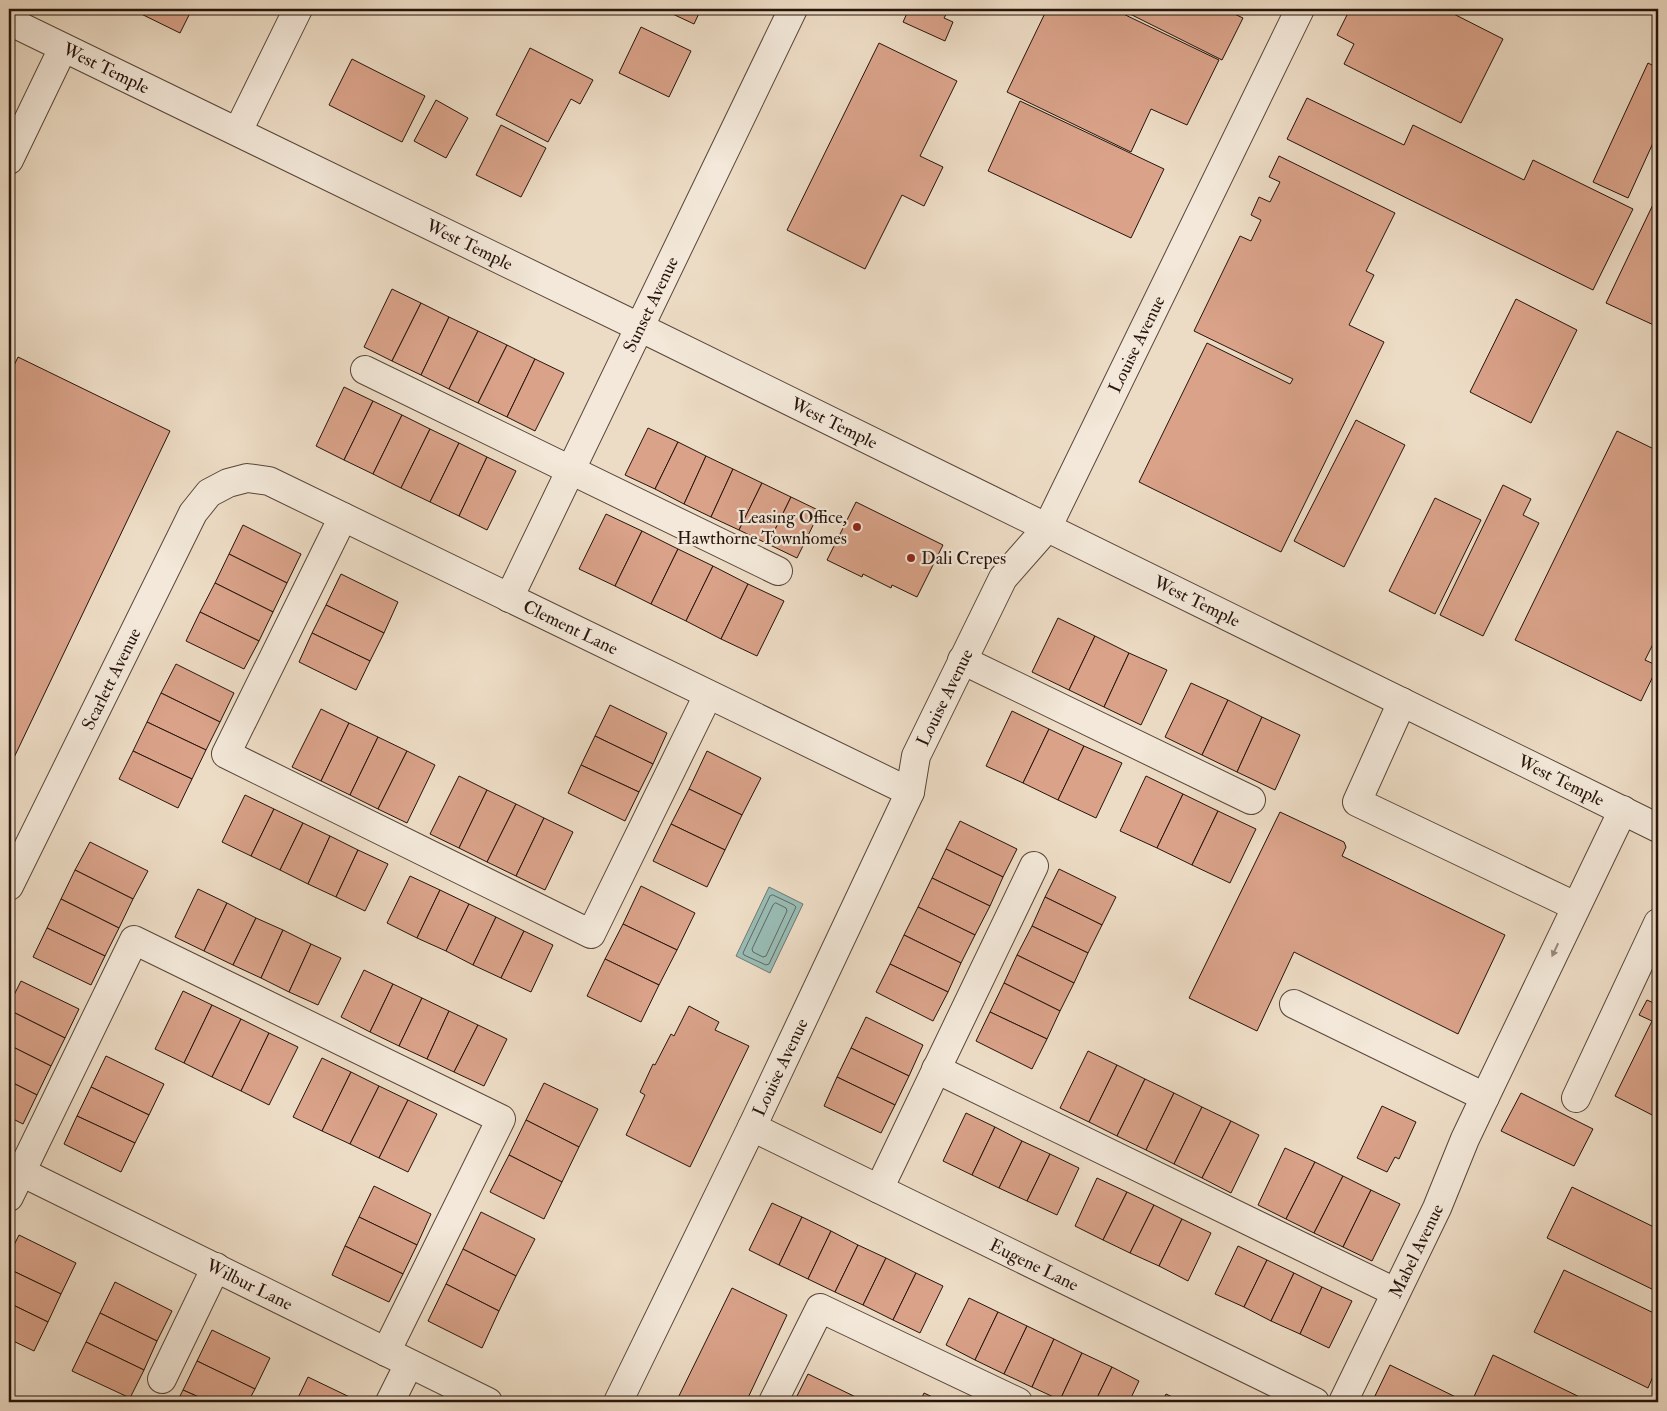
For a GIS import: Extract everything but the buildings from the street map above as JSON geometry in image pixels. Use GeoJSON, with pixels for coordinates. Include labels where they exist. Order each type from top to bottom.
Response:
{"type":"FeatureCollection","features":[{"type":"Feature","properties":{"kind":"street"},"geometry":{"type":"LineString","coordinates":[[238,131],[298,9]]}},
{"type":"Feature","properties":{"kind":"street","name":"Sunset Avenue"},"geometry":{"type":"LineString","coordinates":[[509,598],[793,9]]}},
{"type":"Feature","properties":{"kind":"street","name":"Louise Avenue"},"geometry":{"type":"LineString","coordinates":[[618,1402],[752,1127],[910,792],[916,756],[962,660],[1003,578],[1047,528],[1300,9]]}},
{"type":"Feature","properties":{"kind":"street","name":"West Temple"},"geometry":{"type":"LineString","coordinates":[[9,21],[639,327],[1658,828]]}},
{"type":"Feature","properties":{"kind":"street"},"geometry":{"type":"LineString","coordinates":[[9,160],[63,48]]}},
{"type":"Feature","properties":{"kind":"street"},"geometry":{"type":"LineString","coordinates":[[365,370],[778,571]]}},
{"type":"Feature","properties":{"kind":"street","name":"Clement Lane"},"geometry":{"type":"LineString","coordinates":[[228,483],[247,478],[269,481],[910,792]]}},
{"type":"Feature","properties":{"kind":"street","name":"Scarlett Avenue"},"geometry":{"type":"LineString","coordinates":[[9,886],[193,513],[209,493],[228,483]]}},
{"type":"Feature","properties":{"kind":"street"},"geometry":{"type":"LineString","coordinates":[[343,517],[226,754],[591,934],[708,695]]}},
{"type":"Feature","properties":{"kind":"street"},"geometry":{"type":"LineString","coordinates":[[962,660],[1250,800]]}},
{"type":"Feature","properties":{"kind":"street"},"geometry":{"type":"LineString","coordinates":[[1402,702],[1357,802],[1576,906]]}},
{"type":"Feature","properties":{"kind":"street","name":"Mabel Avenue"},"geometry":{"type":"LineString","coordinates":[[1343,1402],[1436,1208],[1465,1139],[1623,810]]}},
{"type":"Feature","properties":{"kind":"street"},"geometry":{"type":"LineString","coordinates":[[879,1189],[1034,866]]}},
{"type":"Feature","properties":{"kind":"street"},"geometry":{"type":"LineString","coordinates":[[1576,1098],[1658,923]]}},
{"type":"Feature","properties":{"kind":"street"},"geometry":{"type":"LineString","coordinates":[[9,1197],[15,1170],[134,940],[501,1119],[398,1358],[390,1402]]}},
{"type":"Feature","properties":{"kind":"street"},"geometry":{"type":"LineString","coordinates":[[1294,1004],[1485,1097]]}},
{"type":"Feature","properties":{"kind":"street"},"geometry":{"type":"LineString","coordinates":[[936,1069],[1395,1292]]}},
{"type":"Feature","properties":{"kind":"street","name":"Eugene Lane"},"geometry":{"type":"LineString","coordinates":[[752,1127],[1316,1402]]}},
{"type":"Feature","properties":{"kind":"street","name":"Wilbur Lane"},"geometry":{"type":"LineString","coordinates":[[15,1170],[488,1402]]}},
{"type":"Feature","properties":{"kind":"street"},"geometry":{"type":"LineString","coordinates":[[162,1379],[216,1268]]}},
{"type":"Feature","properties":{"kind":"street"},"geometry":{"type":"LineString","coordinates":[[773,1402],[820,1308],[1014,1401]]}},
{"type":"Feature","properties":{"kind":"water"},"geometry":{"type":"Polygon","coordinates":[[[769,887],[803,904],[770,973],[736,956],[769,887]]]}},
{"type":"Feature","properties":{"kind":"place","name":"Leasing Office, Hawthorne Townhomes"},"geometry":{"type":"Point","coordinates":[857,527]}},
{"type":"Feature","properties":{"kind":"place","name":"Dali Crepes"},"geometry":{"type":"Point","coordinates":[911,558]}}]}
